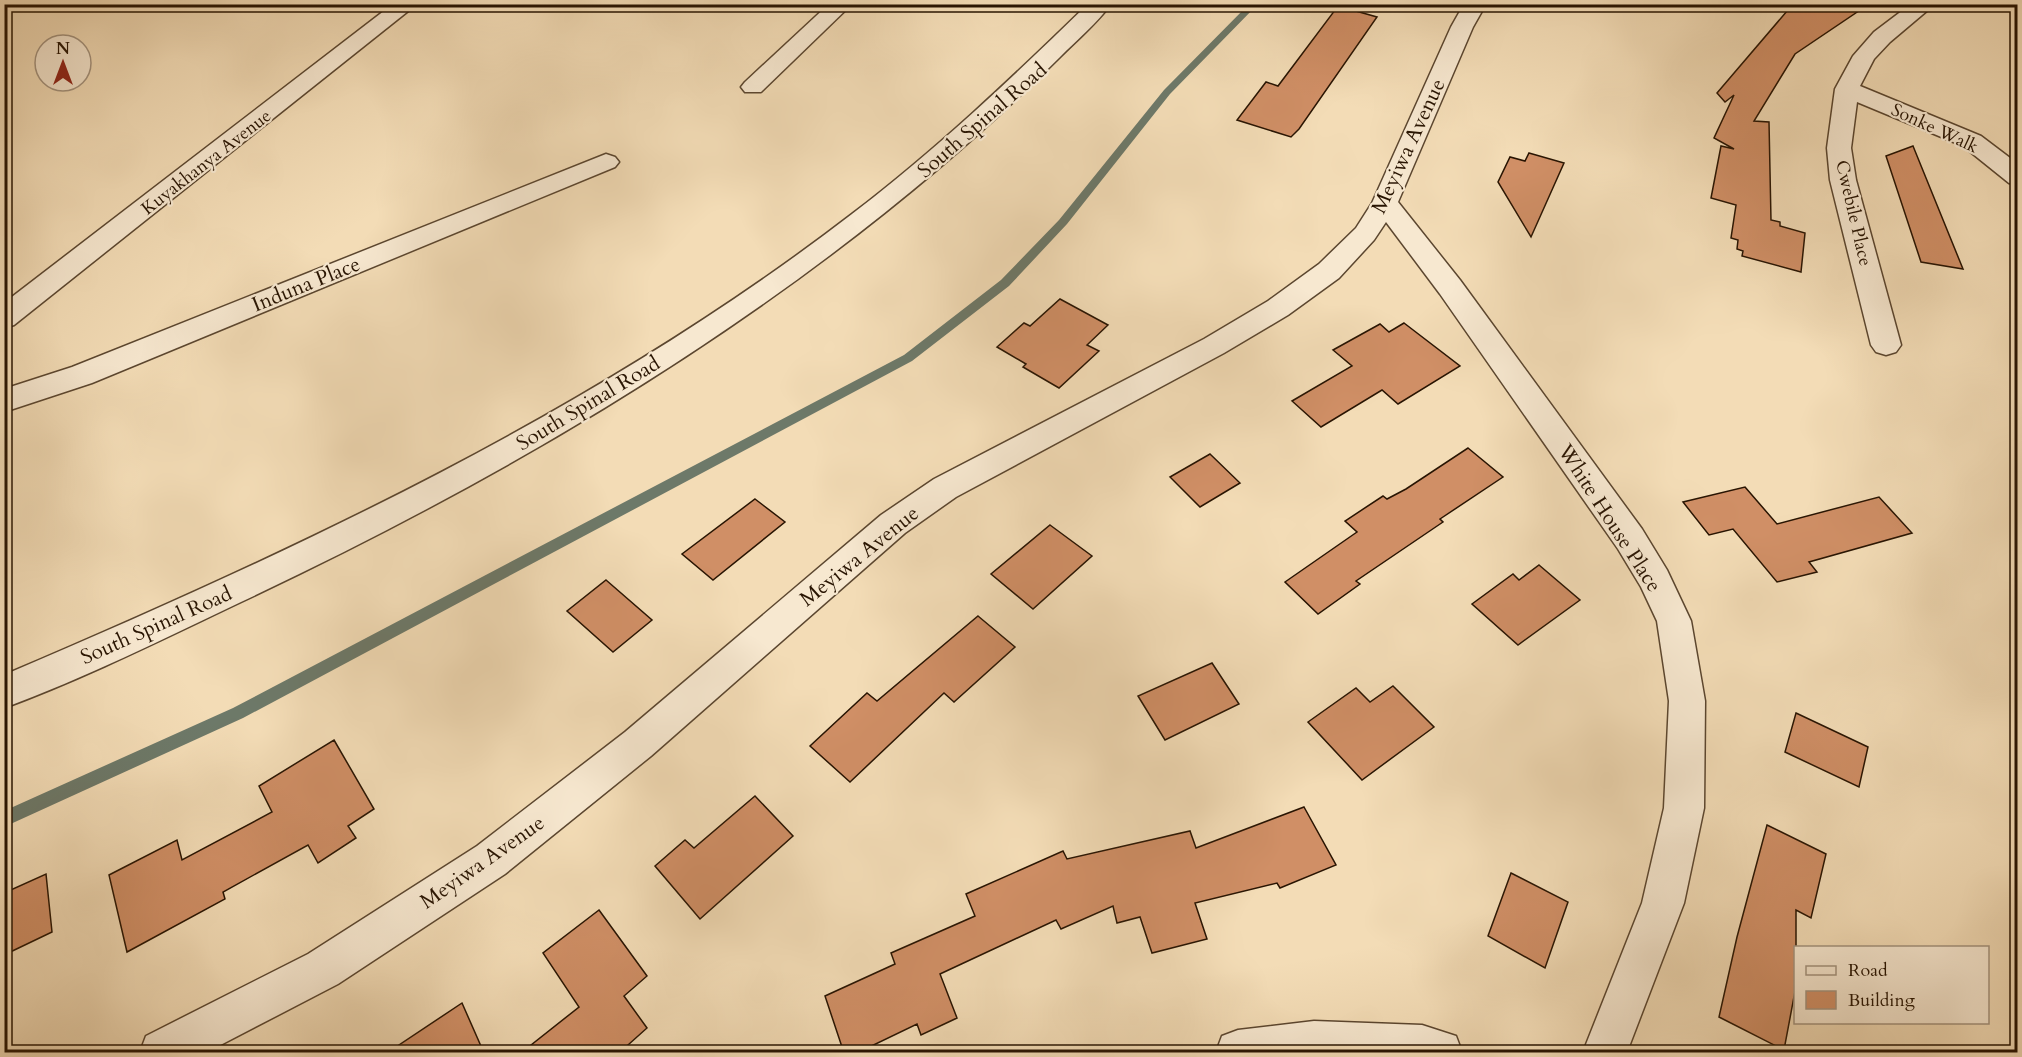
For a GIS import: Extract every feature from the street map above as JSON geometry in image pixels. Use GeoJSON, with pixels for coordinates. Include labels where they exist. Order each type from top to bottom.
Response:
{"type":"FeatureCollection","features":[{"type":"Feature","properties":{"kind":"street","name":"Kuyakhanya Avenue"},"geometry":{"type":"LineString","coordinates":[[4,318],[407,4]]}},
{"type":"Feature","properties":{"kind":"street"},"geometry":{"type":"LineString","coordinates":[[753,87],[842,4]]}},
{"type":"Feature","properties":{"kind":"street","name":"South Spinal Road"},"geometry":{"type":"LineString","coordinates":[[4,692],[106,650],[274,572],[434,492],[653,365],[804,264],[944,156],[1051,58],[1101,4]]}},
{"type":"Feature","properties":{"kind":"street","name":"Meyiwa Avenue"},"geometry":{"type":"LineString","coordinates":[[162,1053],[323,969],[491,860],[638,744],[893,524],[945,488],[1214,346],[1278,308],[1329,271],[1365,234],[1385,202],[1462,27],[1475,4]]}},
{"type":"Feature","properties":{"kind":"street","name":"Cwebile Place"},"geometry":{"type":"LineString","coordinates":[[1886,345],[1843,180],[1839,148],[1847,89],[1870,50],[1882,37],[1925,4]]}},
{"type":"Feature","properties":{"kind":"street","name":"Sonke Walk"},"geometry":{"type":"LineString","coordinates":[[1847,89],[1972,141],[2018,177]]}},
{"type":"Feature","properties":{"kind":"street","name":"Induna Place"},"geometry":{"type":"LineString","coordinates":[[4,400],[82,375],[606,162]]}},
{"type":"Feature","properties":{"kind":"street","name":"White House Place"},"geometry":{"type":"LineString","coordinates":[[1385,202],[1450,287],[1630,539],[1655,580],[1674,621],[1687,701],[1684,808],[1663,903],[1605,1053]]}},
{"type":"Feature","properties":{"kind":"street"},"geometry":{"type":"LineString","coordinates":[[1238,1053],[1314,1042],[1422,1047],[1440,1053]]}},
{"type":"Feature","properties":{"kind":"building"},"geometry":{"type":"Polygon","coordinates":[[[1793,4],[1869,4],[1795,54],[1754,121],[1769,122],[1771,220],[1780,222],[1780,226],[1805,233],[1801,272],[1742,256],[1743,251],[1737,249],[1738,240],[1731,238],[1736,205],[1711,198],[1721,146],[1734,149],[1714,138],[1734,95],[1725,102],[1717,93],[1793,4]]]}},
{"type":"Feature","properties":{"kind":"building"},"geometry":{"type":"Polygon","coordinates":[[[1338,6],[1377,17],[1299,129],[1291,137],[1237,120],[1266,82],[1278,86],[1338,6]]]}},
{"type":"Feature","properties":{"kind":"building"},"geometry":{"type":"Polygon","coordinates":[[[1913,146],[1963,269],[1921,262],[1886,156],[1913,146]]]}},
{"type":"Feature","properties":{"kind":"building"},"geometry":{"type":"Polygon","coordinates":[[[1529,153],[1564,163],[1531,237],[1498,182],[1510,157],[1525,161],[1529,153]]]}},
{"type":"Feature","properties":{"kind":"building"},"geometry":{"type":"Polygon","coordinates":[[[1060,299],[1108,325],[1087,345],[1099,351],[1059,388],[1023,367],[1026,364],[997,347],[1024,323],[1030,326],[1060,299]]]}},
{"type":"Feature","properties":{"kind":"building"},"geometry":{"type":"Polygon","coordinates":[[[1404,323],[1460,366],[1398,404],[1382,390],[1321,427],[1292,401],[1352,366],[1333,350],[1380,324],[1389,332],[1404,323]]]}},
{"type":"Feature","properties":{"kind":"building"},"geometry":{"type":"Polygon","coordinates":[[[1468,448],[1503,477],[1440,519],[1443,522],[1356,581],[1360,584],[1318,614],[1285,582],[1357,532],[1345,521],[1383,496],[1387,499],[1406,489],[1468,448]]]}},
{"type":"Feature","properties":{"kind":"building"},"geometry":{"type":"Polygon","coordinates":[[[1210,454],[1240,483],[1200,507],[1170,477],[1210,454]]]}},
{"type":"Feature","properties":{"kind":"building"},"geometry":{"type":"Polygon","coordinates":[[[1745,487],[1777,524],[1879,497],[1912,533],[1809,562],[1817,572],[1777,582],[1733,529],[1709,535],[1683,502],[1745,487]]]}},
{"type":"Feature","properties":{"kind":"building"},"geometry":{"type":"Polygon","coordinates":[[[755,499],[785,522],[713,580],[682,554],[755,499]]]}},
{"type":"Feature","properties":{"kind":"building"},"geometry":{"type":"Polygon","coordinates":[[[1050,525],[1092,556],[1033,609],[991,574],[1050,525]]]}},
{"type":"Feature","properties":{"kind":"building"},"geometry":{"type":"Polygon","coordinates":[[[1539,565],[1580,600],[1518,645],[1472,604],[1513,574],[1519,580],[1539,565]]]}},
{"type":"Feature","properties":{"kind":"building"},"geometry":{"type":"Polygon","coordinates":[[[606,580],[652,620],[613,652],[567,611],[606,580]]]}},
{"type":"Feature","properties":{"kind":"building"},"geometry":{"type":"Polygon","coordinates":[[[978,616],[1015,647],[954,702],[944,693],[850,782],[810,746],[867,693],[877,701],[978,616]]]}},
{"type":"Feature","properties":{"kind":"building"},"geometry":{"type":"Polygon","coordinates":[[[1212,663],[1239,704],[1165,740],[1138,696],[1212,663]]]}},
{"type":"Feature","properties":{"kind":"building"},"geometry":{"type":"Polygon","coordinates":[[[1393,686],[1434,727],[1362,780],[1308,722],[1356,688],[1370,702],[1393,686]]]}},
{"type":"Feature","properties":{"kind":"building"},"geometry":{"type":"Polygon","coordinates":[[[1796,713],[1868,747],[1859,787],[1785,752],[1796,713]]]}},
{"type":"Feature","properties":{"kind":"building"},"geometry":{"type":"Polygon","coordinates":[[[334,740],[374,809],[348,826],[356,838],[318,863],[308,845],[223,892],[225,899],[127,952],[109,875],[177,840],[182,860],[272,812],[259,786],[334,740]]]}},
{"type":"Feature","properties":{"kind":"building"},"geometry":{"type":"Polygon","coordinates":[[[755,796],[793,836],[700,919],[655,866],[685,840],[694,848],[755,796]]]}},
{"type":"Feature","properties":{"kind":"building"},"geometry":{"type":"Polygon","coordinates":[[[1304,807],[1336,865],[1280,888],[1277,883],[1195,903],[1207,939],[1152,953],[1140,917],[1117,923],[1113,906],[1061,929],[1056,920],[940,974],[957,1018],[921,1035],[917,1024],[857,1053],[844,1053],[825,996],[895,964],[891,953],[975,916],[966,894],[1063,851],[1067,859],[1190,831],[1196,848],[1304,807]]]}},
{"type":"Feature","properties":{"kind":"building"},"geometry":{"type":"Polygon","coordinates":[[[1767,825],[1826,854],[1811,918],[1796,910],[1794,997],[1784,1050],[1719,1017],[1737,937],[1767,825]]]}},
{"type":"Feature","properties":{"kind":"building"},"geometry":{"type":"Polygon","coordinates":[[[1511,873],[1568,902],[1545,968],[1488,936],[1511,873]]]}},
{"type":"Feature","properties":{"kind":"building"},"geometry":{"type":"Polygon","coordinates":[[[46,874],[52,932],[4,955],[4,893],[46,874]]]}},
{"type":"Feature","properties":{"kind":"building"},"geometry":{"type":"Polygon","coordinates":[[[599,910],[647,976],[624,996],[647,1028],[619,1053],[521,1053],[579,1007],[543,953],[599,910]]]}},
{"type":"Feature","properties":{"kind":"building"},"geometry":{"type":"Polygon","coordinates":[[[462,1003],[484,1053],[387,1053],[462,1003]]]}},
{"type":"Feature","properties":{"kind":"waterway"},"geometry":{"type":"LineString","coordinates":[[4,819],[238,713],[908,358],[1005,283],[1063,222],[1167,92],[1254,4]]}}]}
